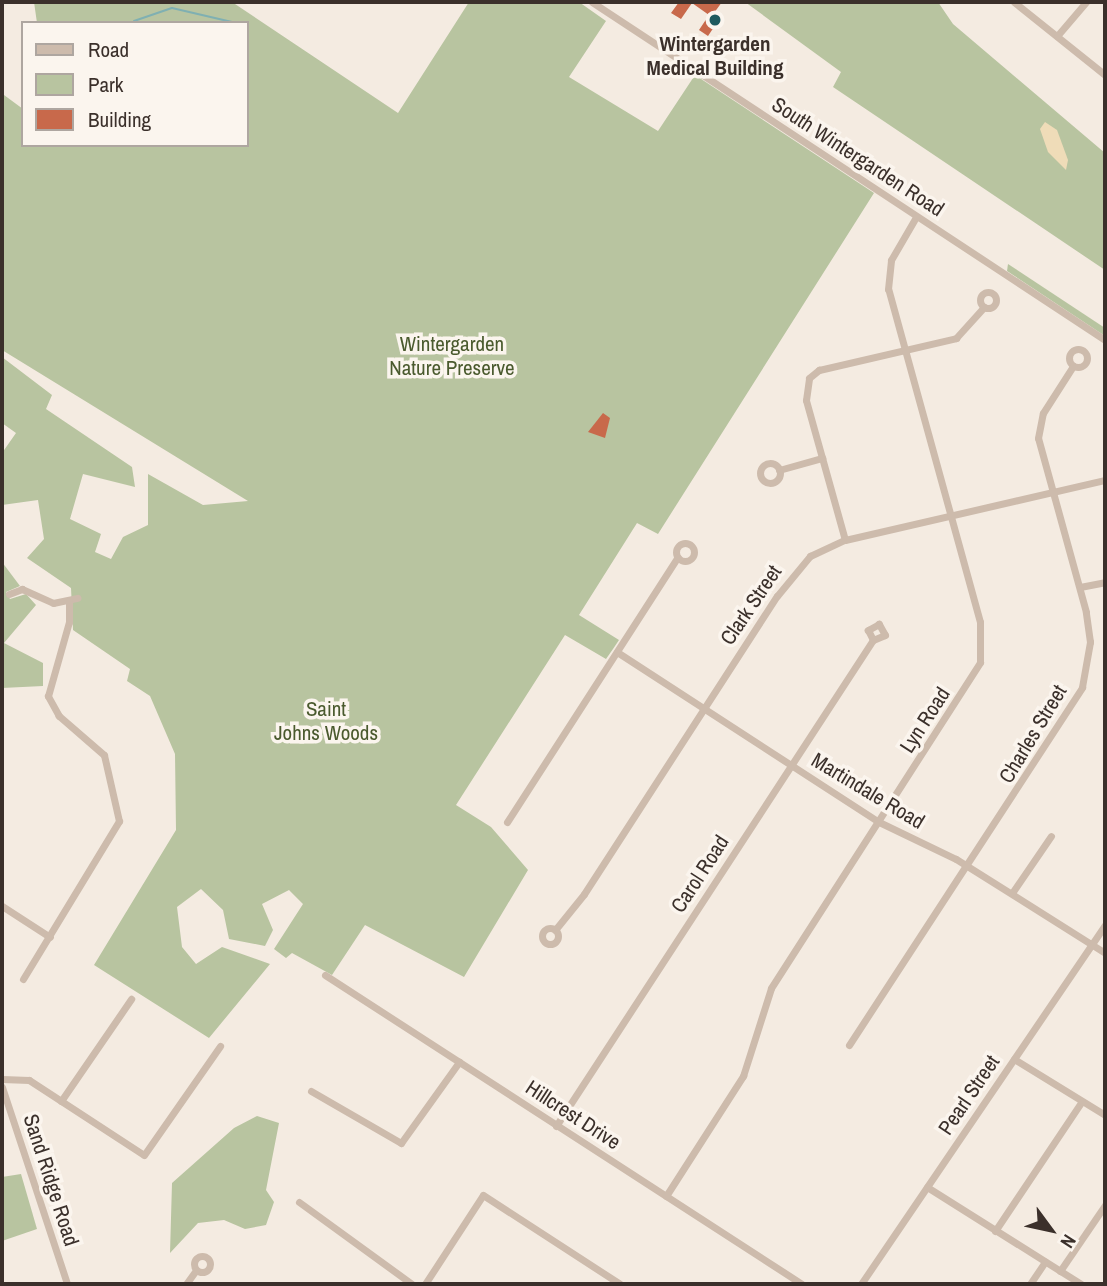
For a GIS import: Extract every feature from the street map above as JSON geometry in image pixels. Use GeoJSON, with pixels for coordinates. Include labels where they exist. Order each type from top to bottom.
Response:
{"type":"FeatureCollection","features":[{"type":"Feature","properties":{"kind":"street","name":"South Wintergarden Road"},"geometry":{"type":"LineString","coordinates":[[592,2],[1105,340]]}},
{"type":"Feature","properties":{"kind":"street"},"geometry":{"type":"LineString","coordinates":[[1014,2],[1105,75]]}},
{"type":"Feature","properties":{"kind":"street"},"geometry":{"type":"LineString","coordinates":[[1057,36],[1086,2]]}},
{"type":"Feature","properties":{"kind":"street","name":"Lyn Road"},"geometry":{"type":"LineString","coordinates":[[666,1196],[743,1076],[771,988],[980,662],[980,622],[903,352],[887,279],[895,251],[916,217]]}},
{"type":"Feature","properties":{"kind":"street"},"geometry":{"type":"LineString","coordinates":[[845,540],[805,393],[809,378],[819,370],[903,352],[960,336],[984,307]]}},
{"type":"Feature","properties":{"kind":"street","name":"Charles Street"},"geometry":{"type":"LineString","coordinates":[[849,1045],[968,867],[1082,687],[1090,642],[1080,587],[1053,493],[1039,428],[1073,366]]}},
{"type":"Feature","properties":{"kind":"street"},"geometry":{"type":"LineString","coordinates":[[779,470],[822,458]]}},
{"type":"Feature","properties":{"kind":"street","name":"Clark Street"},"geometry":{"type":"LineString","coordinates":[[555,930],[584,894],[793,573],[818,551],[845,540],[1105,480]]}},
{"type":"Feature","properties":{"kind":"street"},"geometry":{"type":"LineString","coordinates":[[506,822],[678,557]]}},
{"type":"Feature","properties":{"kind":"street"},"geometry":{"type":"LineString","coordinates":[[1080,587],[1105,582]]}},
{"type":"Feature","properties":{"kind":"street"},"geometry":{"type":"LineString","coordinates":[[9,594],[22,589],[49,602],[73,599],[48,696],[59,716],[104,755],[119,816],[114,837],[23,979]]}},
{"type":"Feature","properties":{"kind":"street","name":"Carol Road"},"geometry":{"type":"LineString","coordinates":[[556,1126],[873,640]]}},
{"type":"Feature","properties":{"kind":"street","name":"Martindale Road"},"geometry":{"type":"LineString","coordinates":[[617,652],[878,822],[968,867],[1105,953]]}},
{"type":"Feature","properties":{"kind":"street"},"geometry":{"type":"LineString","coordinates":[[1012,893],[1051,836]]}},
{"type":"Feature","properties":{"kind":"street"},"geometry":{"type":"LineString","coordinates":[[2,906],[50,937]]}},
{"type":"Feature","properties":{"kind":"street","name":"Pearl Street"},"geometry":{"type":"LineString","coordinates":[[861,1284],[1105,925]]}},
{"type":"Feature","properties":{"kind":"street","name":"Hillcrest Drive"},"geometry":{"type":"LineString","coordinates":[[325,975],[802,1284]]}},
{"type":"Feature","properties":{"kind":"street"},"geometry":{"type":"LineString","coordinates":[[61,1101],[131,999]]}},
{"type":"Feature","properties":{"kind":"street"},"geometry":{"type":"LineString","coordinates":[[2,1079],[22,1077],[144,1155],[220,1046]]}},
{"type":"Feature","properties":{"kind":"street"},"geometry":{"type":"LineString","coordinates":[[1014,1059],[1105,1115]]}},
{"type":"Feature","properties":{"kind":"street"},"geometry":{"type":"LineString","coordinates":[[311,1091],[401,1143],[460,1062]]}},
{"type":"Feature","properties":{"kind":"street","name":"Sand Ridge Road"},"geometry":{"type":"LineString","coordinates":[[2,1087],[67,1284]]}},
{"type":"Feature","properties":{"kind":"street"},"geometry":{"type":"LineString","coordinates":[[995,1231],[1083,1101]]}},
{"type":"Feature","properties":{"kind":"street"},"geometry":{"type":"LineString","coordinates":[[928,1187],[1081,1284]]}},
{"type":"Feature","properties":{"kind":"street"},"geometry":{"type":"LineString","coordinates":[[425,1284],[484,1195],[620,1284]]}},
{"type":"Feature","properties":{"kind":"street"},"geometry":{"type":"LineString","coordinates":[[299,1202],[412,1284]]}},
{"type":"Feature","properties":{"kind":"street"},"geometry":{"type":"LineString","coordinates":[[1060,1271],[1105,1205]]}},
{"type":"Feature","properties":{"kind":"street"},"geometry":{"type":"LineString","coordinates":[[1030,1284],[1045,1262]]}},
{"type":"Feature","properties":{"kind":"street"},"geometry":{"type":"LineString","coordinates":[[186,1284],[196,1270]]}},
{"type":"Feature","properties":{"kind":"green space","name":"Wintergarden Nature Preserve"},"geometry":{"type":"Polygon","coordinates":[[[34,2],[232,2],[398,113],[469,2],[579,2],[606,21],[569,77],[658,131],[695,75],[874,193],[658,534],[637,523],[579,615],[619,640],[613,649],[606,659],[565,635],[456,805],[491,827],[528,870],[464,977],[365,925],[332,975],[292,953],[286,958],[274,949],[303,904],[289,890],[262,904],[273,930],[265,946],[229,939],[223,910],[201,889],[177,907],[182,947],[196,964],[222,947],[270,964],[209,1038],[94,965],[176,830],[175,754],[150,696],[127,681],[130,669],[73,630],[71,588],[27,558],[44,539],[38,500],[2,505],[2,453],[16,433],[2,423],[2,357],[52,395],[46,409],[132,467],[135,487],[83,474],[70,519],[101,534],[95,552],[111,559],[123,537],[148,525],[148,474],[203,505],[248,501],[2,350],[2,100],[4,95],[21,108],[21,147],[248,147],[248,21],[37,21],[34,2]]]}},
{"type":"Feature","properties":{"kind":"green space"},"geometry":{"type":"Polygon","coordinates":[[[745,2],[938,2],[953,24],[1105,153],[1105,270],[833,87],[841,72],[745,2]]]}},
{"type":"Feature","properties":{"kind":"green space"},"geometry":{"type":"Polygon","coordinates":[[[1008,264],[1105,328],[1105,336],[1007,271],[1008,264]]]}},
{"type":"Feature","properties":{"kind":"green space"},"geometry":{"type":"Polygon","coordinates":[[[2,562],[20,586],[6,592],[10,599],[26,594],[36,605],[4,643],[43,663],[43,686],[2,688],[2,562]]]}},
{"type":"Feature","properties":{"kind":"green space"},"geometry":{"type":"Polygon","coordinates":[[[257,1116],[279,1123],[266,1190],[274,1202],[266,1225],[245,1229],[224,1220],[198,1223],[170,1253],[172,1183],[234,1128],[257,1116]]]}},
{"type":"Feature","properties":{"kind":"green space"},"geometry":{"type":"Polygon","coordinates":[[[21,1174],[37,1229],[2,1241],[2,1177],[21,1174]]]}},
{"type":"Feature","properties":{"kind":"sand"},"geometry":{"type":"Polygon","coordinates":[[[1045,122],[1057,130],[1068,160],[1066,170],[1048,152],[1040,129],[1045,122]]]}},
{"type":"Feature","properties":{"kind":"building","name":"Wintergarden Medical Building"},"geometry":{"type":"Polygon","coordinates":[[[679,2],[722,2],[714,13],[720,18],[708,36],[699,30],[709,15],[692,3],[681,19],[671,13],[679,2]]]}},
{"type":"Feature","properties":{"kind":"building"},"geometry":{"type":"Polygon","coordinates":[[[603,413],[610,418],[605,438],[588,432],[603,413]]]}},
{"type":"Feature","properties":{"kind":"waterway"},"geometry":{"type":"LineString","coordinates":[[134,21],[172,8],[227,21]]}},
{"type":"Feature","properties":{"kind":"place","name":"Wintergarden Medical Building"},"geometry":{"type":"Point","coordinates":[715,20]}},
{"type":"Feature","properties":{"kind":"park label","name":"Saint Johns Woods"},"geometry":{"type":"Point","coordinates":[326,721]}}]}
